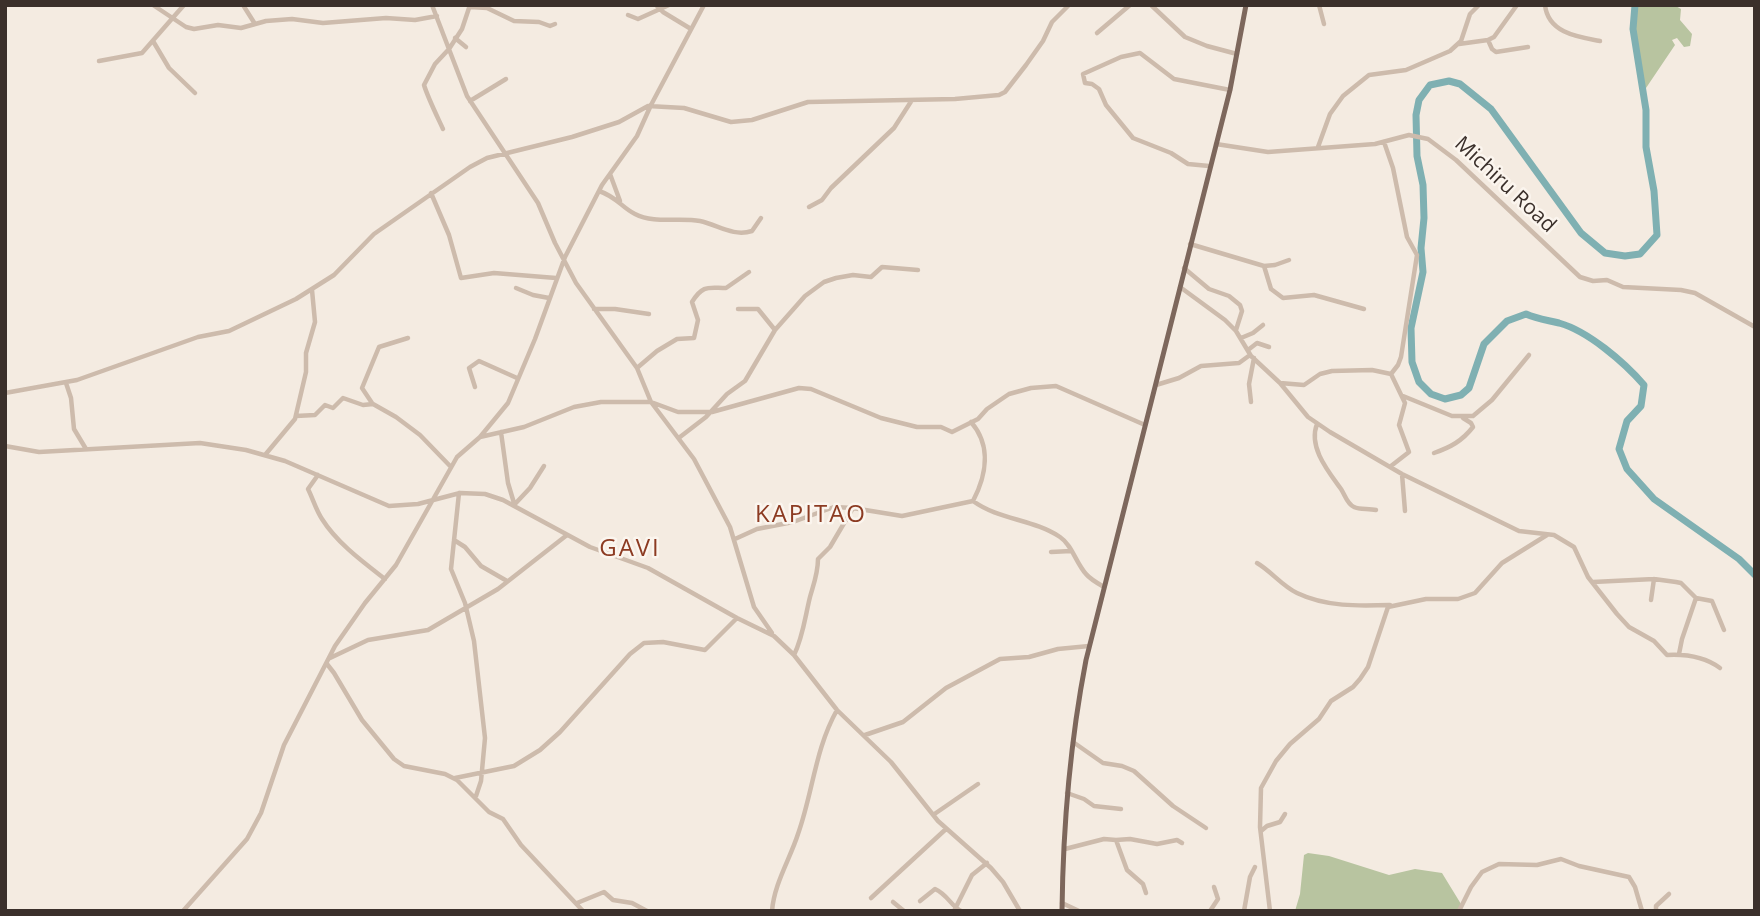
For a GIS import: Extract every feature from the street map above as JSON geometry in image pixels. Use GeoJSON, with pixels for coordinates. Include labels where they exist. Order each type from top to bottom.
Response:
{"type":"FeatureCollection","features":[{"type":"Feature","properties":{"kind":"main road"},"geometry":{"type":"LineString","coordinates":[[1062,911],[1072,742],[1089,646],[1230,90],[1246,5]]}},
{"type":"Feature","properties":{"kind":"street"},"geometry":{"type":"LineString","coordinates":[[153,5],[194,29],[218,24],[241,28],[292,19],[323,23],[386,18],[415,20],[437,16]]}},
{"type":"Feature","properties":{"kind":"street"},"geometry":{"type":"LineString","coordinates":[[99,61],[142,53],[184,5]]}},
{"type":"Feature","properties":{"kind":"street"},"geometry":{"type":"LineString","coordinates":[[243,5],[254,24]]}},
{"type":"Feature","properties":{"kind":"street"},"geometry":{"type":"LineString","coordinates":[[432,5],[470,102],[538,203],[576,283],[637,368],[651,402],[680,438],[706,481],[735,539],[754,607],[774,636],[793,655],[837,710],[891,762],[933,816],[987,863],[1003,882],[1020,911]]}},
{"type":"Feature","properties":{"kind":"street"},"geometry":{"type":"LineString","coordinates":[[628,15],[638,19],[658,7],[669,5]]}},
{"type":"Feature","properties":{"kind":"street"},"geometry":{"type":"LineString","coordinates":[[183,911],[247,839],[261,813],[284,744],[328,661],[355,618],[385,579],[451,467],[508,403],[565,257],[599,191],[638,136],[704,5]]}},
{"type":"Feature","properties":{"kind":"street"},"geometry":{"type":"LineString","coordinates":[[5,393],[66,383],[198,337],[229,331],[312,289],[338,272],[374,234],[470,167],[487,158],[572,137],[619,122],[651,106],[684,108],[732,122],[752,120],[808,102],[955,99],[1002,94],[1033,56],[1052,22],[1069,5]]}},
{"type":"Feature","properties":{"kind":"street"},"geometry":{"type":"LineString","coordinates":[[1097,33],[1129,5]]}},
{"type":"Feature","properties":{"kind":"street"},"geometry":{"type":"LineString","coordinates":[[1151,5],[1185,37],[1238,54]]}},
{"type":"Feature","properties":{"kind":"street"},"geometry":{"type":"LineString","coordinates":[[1319,5],[1324,24]]}},
{"type":"Feature","properties":{"kind":"street"},"geometry":{"type":"LineString","coordinates":[[1460,44],[1470,14],[1479,5]]}},
{"type":"Feature","properties":{"kind":"street"},"geometry":{"type":"LineString","coordinates":[[1318,147],[1336,104],[1368,76],[1414,68],[1460,44],[1488,40],[1497,35],[1517,5]]}},
{"type":"Feature","properties":{"kind":"street"},"geometry":{"type":"LineString","coordinates":[[1545,5],[1549,18],[1560,29],[1600,41]]}},
{"type":"Feature","properties":{"kind":"street"},"geometry":{"type":"LineString","coordinates":[[443,129],[424,85],[435,64],[462,29],[470,6],[487,8],[514,21],[539,22],[550,26],[555,24]]}},
{"type":"Feature","properties":{"kind":"street"},"geometry":{"type":"LineString","coordinates":[[658,7],[691,29]]}},
{"type":"Feature","properties":{"kind":"street"},"geometry":{"type":"LineString","coordinates":[[455,38],[466,47]]}},
{"type":"Feature","properties":{"kind":"street"},"geometry":{"type":"LineString","coordinates":[[1488,40],[1496,52],[1528,47]]}},
{"type":"Feature","properties":{"kind":"street"},"geometry":{"type":"LineString","coordinates":[[153,41],[169,68],[195,93]]}},
{"type":"Feature","properties":{"kind":"street"},"geometry":{"type":"LineString","coordinates":[[1209,166],[1188,164],[1171,153],[1131,136],[1106,105],[1099,89],[1092,83],[1086,83],[1083,74],[1121,57],[1140,53],[1174,79],[1230,90]]}},
{"type":"Feature","properties":{"kind":"street"},"geometry":{"type":"LineString","coordinates":[[470,102],[506,79]]}},
{"type":"Feature","properties":{"kind":"street"},"geometry":{"type":"LineString","coordinates":[[809,207],[822,200],[831,188],[894,128],[913,100]]}},
{"type":"Feature","properties":{"kind":"street","name":"Michiru Road"},"geometry":{"type":"LineString","coordinates":[[1215,144],[1268,152],[1384,142],[1409,135],[1425,138],[1456,160],[1580,277],[1593,281],[1607,280],[1623,287],[1695,293],[1755,327]]}},
{"type":"Feature","properties":{"kind":"street"},"geometry":{"type":"LineString","coordinates":[[1384,142],[1393,168],[1407,237],[1417,255],[1401,356],[1391,374]]}},
{"type":"Feature","properties":{"kind":"street"},"geometry":{"type":"LineString","coordinates":[[610,174],[621,202]]}},
{"type":"Feature","properties":{"kind":"street"},"geometry":{"type":"LineString","coordinates":[[599,191],[621,202],[638,216],[699,221],[740,234],[752,231],[761,218]]}},
{"type":"Feature","properties":{"kind":"street"},"geometry":{"type":"LineString","coordinates":[[431,193],[449,235],[461,278],[494,273],[556,278]]}},
{"type":"Feature","properties":{"kind":"street"},"geometry":{"type":"LineString","coordinates":[[1191,244],[1264,266],[1289,260]]}},
{"type":"Feature","properties":{"kind":"street"},"geometry":{"type":"LineString","coordinates":[[1264,266],[1271,289],[1283,298],[1314,295],[1364,309]]}},
{"type":"Feature","properties":{"kind":"street"},"geometry":{"type":"LineString","coordinates":[[680,438],[712,412],[720,401],[748,376],[775,330],[805,296],[824,282],[845,276],[871,277],[882,267],[918,270]]}},
{"type":"Feature","properties":{"kind":"street"},"geometry":{"type":"LineString","coordinates":[[1184,268],[1209,289],[1229,296],[1240,305],[1242,311],[1236,331]]}},
{"type":"Feature","properties":{"kind":"street"},"geometry":{"type":"LineString","coordinates":[[637,368],[677,339],[694,338],[698,320],[692,302],[701,292],[713,285],[726,288],[749,272]]}},
{"type":"Feature","properties":{"kind":"street"},"geometry":{"type":"LineString","coordinates":[[1180,287],[1222,316],[1236,331],[1250,354],[1317,424],[1402,474],[1519,531],[1549,534],[1574,547],[1592,582],[1629,626],[1667,654],[1679,654],[1712,663],[1720,668]]}},
{"type":"Feature","properties":{"kind":"street"},"geometry":{"type":"LineString","coordinates":[[516,288],[549,298]]}},
{"type":"Feature","properties":{"kind":"street"},"geometry":{"type":"LineString","coordinates":[[265,455],[296,416],[306,372],[306,353],[315,322],[312,289]]}},
{"type":"Feature","properties":{"kind":"street"},"geometry":{"type":"LineString","coordinates":[[594,309],[649,314]]}},
{"type":"Feature","properties":{"kind":"street"},"geometry":{"type":"LineString","coordinates":[[738,309],[758,309],[775,330]]}},
{"type":"Feature","properties":{"kind":"street"},"geometry":{"type":"LineString","coordinates":[[1241,338],[1263,325]]}},
{"type":"Feature","properties":{"kind":"street"},"geometry":{"type":"LineString","coordinates":[[408,338],[379,347],[362,388],[372,404],[408,426],[451,467]]}},
{"type":"Feature","properties":{"kind":"street"},"geometry":{"type":"LineString","coordinates":[[1155,385],[1179,378],[1201,366],[1239,363],[1250,354],[1257,343],[1269,346]]}},
{"type":"Feature","properties":{"kind":"street"},"geometry":{"type":"LineString","coordinates":[[1250,354],[1251,402]]}},
{"type":"Feature","properties":{"kind":"street"},"geometry":{"type":"LineString","coordinates":[[1403,396],[1452,416],[1473,416],[1529,355]]}},
{"type":"Feature","properties":{"kind":"street"},"geometry":{"type":"LineString","coordinates":[[475,387],[469,368],[479,361],[517,378]]}},
{"type":"Feature","properties":{"kind":"street"},"geometry":{"type":"LineString","coordinates":[[1280,383],[1304,385],[1320,374],[1332,371],[1372,370],[1391,374],[1405,403],[1399,425],[1409,452],[1391,466]]}},
{"type":"Feature","properties":{"kind":"street"},"geometry":{"type":"LineString","coordinates":[[66,383],[71,398],[74,429],[86,450]]}},
{"type":"Feature","properties":{"kind":"street"},"geometry":{"type":"LineString","coordinates":[[480,437],[524,427],[590,403],[651,402],[678,412],[712,412],[799,388],[811,389],[881,418],[917,427],[941,427],[952,432],[978,419],[987,409],[1009,394],[1031,388],[1056,386],[1145,425]]}},
{"type":"Feature","properties":{"kind":"street"},"geometry":{"type":"LineString","coordinates":[[296,416],[315,415],[326,405],[332,408],[343,398],[363,405],[372,404]]}},
{"type":"Feature","properties":{"kind":"street"},"geometry":{"type":"LineString","coordinates":[[1434,453],[1458,444],[1468,434],[1473,427],[1462,417]]}},
{"type":"Feature","properties":{"kind":"street"},"geometry":{"type":"LineString","coordinates":[[973,501],[980,486],[986,458],[977,429],[978,419]]}},
{"type":"Feature","properties":{"kind":"street"},"geometry":{"type":"LineString","coordinates":[[971,422],[977,429]]}},
{"type":"Feature","properties":{"kind":"street"},"geometry":{"type":"LineString","coordinates":[[1317,424],[1314,437],[1318,453],[1349,503],[1361,509],[1376,510]]}},
{"type":"Feature","properties":{"kind":"street"},"geometry":{"type":"LineString","coordinates":[[501,432],[508,483],[514,504]]}},
{"type":"Feature","properties":{"kind":"street"},"geometry":{"type":"LineString","coordinates":[[5,446],[39,452],[200,443],[265,455],[389,506],[403,507],[459,493],[492,495],[514,504],[603,553],[648,568],[774,636]]}},
{"type":"Feature","properties":{"kind":"street"},"geometry":{"type":"LineString","coordinates":[[514,504],[530,488],[544,466]]}},
{"type":"Feature","properties":{"kind":"street"},"geometry":{"type":"LineString","coordinates":[[1402,474],[1405,511]]}},
{"type":"Feature","properties":{"kind":"street"},"geometry":{"type":"LineString","coordinates":[[318,475],[308,490],[321,518],[354,557],[385,579]]}},
{"type":"Feature","properties":{"kind":"street"},"geometry":{"type":"LineString","coordinates":[[459,493],[452,571],[475,645],[483,706],[485,746],[480,786],[475,796]]}},
{"type":"Feature","properties":{"kind":"street"},"geometry":{"type":"LineString","coordinates":[[735,539],[761,527],[793,522],[825,510],[843,507],[912,516],[973,501],[984,509],[1041,527],[1061,538],[1086,574],[1104,587]]}},
{"type":"Feature","properties":{"kind":"street"},"geometry":{"type":"LineString","coordinates":[[793,655],[801,637],[817,577],[818,559],[830,547],[853,508]]}},
{"type":"Feature","properties":{"kind":"street"},"geometry":{"type":"LineString","coordinates":[[1257,563],[1295,593],[1321,602],[1350,607],[1390,606],[1426,599],[1458,599],[1475,593],[1502,562],[1549,534]]}},
{"type":"Feature","properties":{"kind":"street"},"geometry":{"type":"LineString","coordinates":[[328,661],[368,640],[427,631],[508,582],[567,535]]}},
{"type":"Feature","properties":{"kind":"street"},"geometry":{"type":"LineString","coordinates":[[454,540],[465,547],[481,566],[508,582]]}},
{"type":"Feature","properties":{"kind":"street"},"geometry":{"type":"LineString","coordinates":[[1051,552],[1071,551]]}},
{"type":"Feature","properties":{"kind":"street"},"geometry":{"type":"LineString","coordinates":[[1592,582],[1654,579],[1680,583],[1696,598],[1712,601],[1724,629]]}},
{"type":"Feature","properties":{"kind":"street"},"geometry":{"type":"LineString","coordinates":[[1651,600],[1654,579]]}},
{"type":"Feature","properties":{"kind":"street"},"geometry":{"type":"LineString","coordinates":[[1679,654],[1696,598]]}},
{"type":"Feature","properties":{"kind":"street"},"geometry":{"type":"LineString","coordinates":[[1270,911],[1261,832],[1260,793],[1276,761],[1290,744],[1319,719],[1331,701],[1353,687],[1360,679],[1368,667],[1390,606]]}},
{"type":"Feature","properties":{"kind":"street"},"geometry":{"type":"LineString","coordinates":[[454,779],[514,766],[546,745],[613,671],[640,646],[650,641],[705,650],[737,618]]}},
{"type":"Feature","properties":{"kind":"street"},"geometry":{"type":"LineString","coordinates":[[864,735],[903,722],[946,688],[1000,659],[1029,657],[1058,649],[1089,646]]}},
{"type":"Feature","properties":{"kind":"street"},"geometry":{"type":"LineString","coordinates":[[328,661],[362,720],[394,759],[404,766],[454,779],[489,812],[503,820],[521,845],[583,911]]}},
{"type":"Feature","properties":{"kind":"street"},"geometry":{"type":"LineString","coordinates":[[772,911],[779,882],[806,809],[818,754],[837,710]]}},
{"type":"Feature","properties":{"kind":"street"},"geometry":{"type":"LineString","coordinates":[[1072,742],[1103,763],[1133,771],[1173,806],[1206,828]]}},
{"type":"Feature","properties":{"kind":"street"},"geometry":{"type":"LineString","coordinates":[[933,816],[978,784]]}},
{"type":"Feature","properties":{"kind":"street"},"geometry":{"type":"LineString","coordinates":[[1067,793],[1096,806],[1121,809]]}},
{"type":"Feature","properties":{"kind":"street"},"geometry":{"type":"LineString","coordinates":[[1261,832],[1267,826],[1280,821],[1285,814]]}},
{"type":"Feature","properties":{"kind":"street"},"geometry":{"type":"LineString","coordinates":[[871,898],[946,829]]}},
{"type":"Feature","properties":{"kind":"street"},"geometry":{"type":"LineString","coordinates":[[1065,849],[1104,839],[1130,839],[1157,844],[1177,840],[1182,842]]}},
{"type":"Feature","properties":{"kind":"street"},"geometry":{"type":"LineString","coordinates":[[1116,840],[1127,870],[1143,884],[1146,893]]}},
{"type":"Feature","properties":{"kind":"street"},"geometry":{"type":"LineString","coordinates":[[1458,911],[1471,887],[1489,867],[1505,863],[1537,865],[1561,859],[1579,866],[1629,877],[1642,911]]}},
{"type":"Feature","properties":{"kind":"street"},"geometry":{"type":"LineString","coordinates":[[954,909],[972,875],[987,863]]}},
{"type":"Feature","properties":{"kind":"street"},"geometry":{"type":"LineString","coordinates":[[1244,911],[1250,877],[1255,867]]}},
{"type":"Feature","properties":{"kind":"street"},"geometry":{"type":"LineString","coordinates":[[1210,911],[1218,899],[1214,887]]}},
{"type":"Feature","properties":{"kind":"street"},"geometry":{"type":"LineString","coordinates":[[920,901],[935,889],[946,894],[954,909],[961,911]]}},
{"type":"Feature","properties":{"kind":"street"},"geometry":{"type":"LineString","coordinates":[[577,903],[604,892],[613,900],[628,902],[648,911]]}},
{"type":"Feature","properties":{"kind":"street"},"geometry":{"type":"LineString","coordinates":[[1656,911],[1656,906],[1669,894]]}},
{"type":"Feature","properties":{"kind":"street"},"geometry":{"type":"LineString","coordinates":[[893,902],[904,911]]}},
{"type":"Feature","properties":{"kind":"street"},"geometry":{"type":"LineString","coordinates":[[1062,903],[1079,911]]}},
{"type":"Feature","properties":{"kind":"green space"},"geometry":{"type":"Polygon","coordinates":[[[1633,5],[1674,5],[1681,9],[1680,20],[1692,34],[1690,46],[1684,47],[1677,38],[1672,40],[1675,45],[1646,88],[1642,87],[1633,27],[1633,5]]]}},
{"type":"Feature","properties":{"kind":"green space"},"geometry":{"type":"Polygon","coordinates":[[[1308,853],[1329,856],[1389,875],[1415,869],[1442,873],[1461,904],[1458,911],[1295,911],[1300,894],[1304,855],[1308,853]]]}},
{"type":"Feature","properties":{"kind":"waterway"},"geometry":{"type":"LineString","coordinates":[[1635,5],[1633,29],[1646,110],[1646,147],[1654,191],[1657,235],[1640,254],[1625,256],[1605,253],[1581,233],[1491,109],[1460,84],[1449,81],[1430,85],[1419,100],[1416,115],[1417,156],[1423,185],[1424,218],[1421,248],[1423,272],[1411,328],[1412,362],[1419,382],[1431,394],[1445,399],[1461,395],[1469,388],[1484,344],[1507,321],[1526,314],[1582,333],[1616,357],[1644,385],[1641,406],[1627,421],[1619,449],[1627,469],[1654,499],[1739,559],[1755,575]]}},
{"type":"Feature","properties":{"kind":"district","name":"KAPITAO"},"geometry":{"type":"Point","coordinates":[811,515]}},
{"type":"Feature","properties":{"kind":"district","name":"GAVI"},"geometry":{"type":"Point","coordinates":[630,549]}}]}
